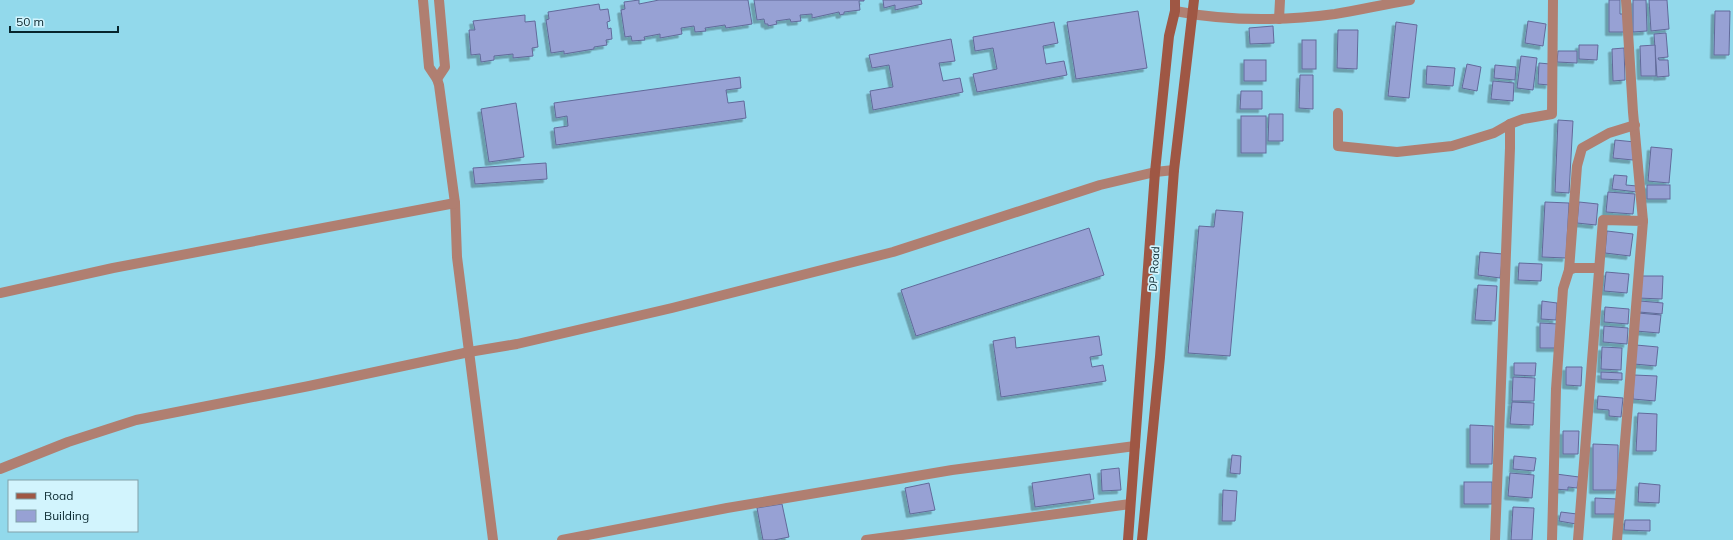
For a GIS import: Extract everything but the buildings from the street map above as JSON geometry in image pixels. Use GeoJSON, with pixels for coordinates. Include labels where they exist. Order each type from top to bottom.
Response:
{"type":"FeatureCollection","features":[{"type":"Feature","properties":{"kind":"street"},"geometry":{"type":"LineString","coordinates":[[423,0],[429,67],[437,78],[455,203],[457,257],[493,540]]}},
{"type":"Feature","properties":{"kind":"street"},"geometry":{"type":"LineString","coordinates":[[437,78],[445,67],[439,0]]}},
{"type":"Feature","properties":{"kind":"street","name":"DP Road"},"geometry":{"type":"LineString","coordinates":[[1128,540],[1155,172],[1169,36],[1176,0]]}},
{"type":"Feature","properties":{"kind":"street","name":"DP Road"},"geometry":{"type":"LineString","coordinates":[[1142,540],[1160,357],[1174,170],[1194,0]]}},
{"type":"Feature","properties":{"kind":"street"},"geometry":{"type":"LineString","coordinates":[[1279,19],[1280,0]]}},
{"type":"Feature","properties":{"kind":"street"},"geometry":{"type":"LineString","coordinates":[[1175,11],[1193,15],[1279,19],[1336,14],[1376,3],[1410,0]]}},
{"type":"Feature","properties":{"kind":"street"},"geometry":{"type":"LineString","coordinates":[[1338,114],[1338,146],[1397,152],[1452,146],[1494,133],[1523,119],[1552,114],[1552,0]]}},
{"type":"Feature","properties":{"kind":"street"},"geometry":{"type":"LineString","coordinates":[[1617,540],[1643,221],[1634,125],[1626,0]]}},
{"type":"Feature","properties":{"kind":"street"},"geometry":{"type":"LineString","coordinates":[[1495,540],[1510,124]]}},
{"type":"Feature","properties":{"kind":"street"},"geometry":{"type":"LineString","coordinates":[[1552,540],[1556,389],[1563,289],[1569,270],[1577,166],[1582,148],[1593,140],[1634,125]]}},
{"type":"Feature","properties":{"kind":"street"},"geometry":{"type":"LineString","coordinates":[[0,469],[68,442],[136,420],[309,386],[469,352],[517,344],[672,308],[893,252],[1100,185],[1155,172],[1174,170]]}},
{"type":"Feature","properties":{"kind":"street"},"geometry":{"type":"LineString","coordinates":[[0,292],[113,268],[455,203]]}},
{"type":"Feature","properties":{"kind":"street"},"geometry":{"type":"LineString","coordinates":[[1578,540],[1603,220],[1643,221]]}},
{"type":"Feature","properties":{"kind":"street"},"geometry":{"type":"LineString","coordinates":[[1569,270],[1574,268],[1599,268]]}},
{"type":"Feature","properties":{"kind":"street"},"geometry":{"type":"LineString","coordinates":[[562,540],[727,508],[952,470],[1134,446]]}},
{"type":"Feature","properties":{"kind":"street"},"geometry":{"type":"LineString","coordinates":[[866,540],[1130,504]]}}]}
